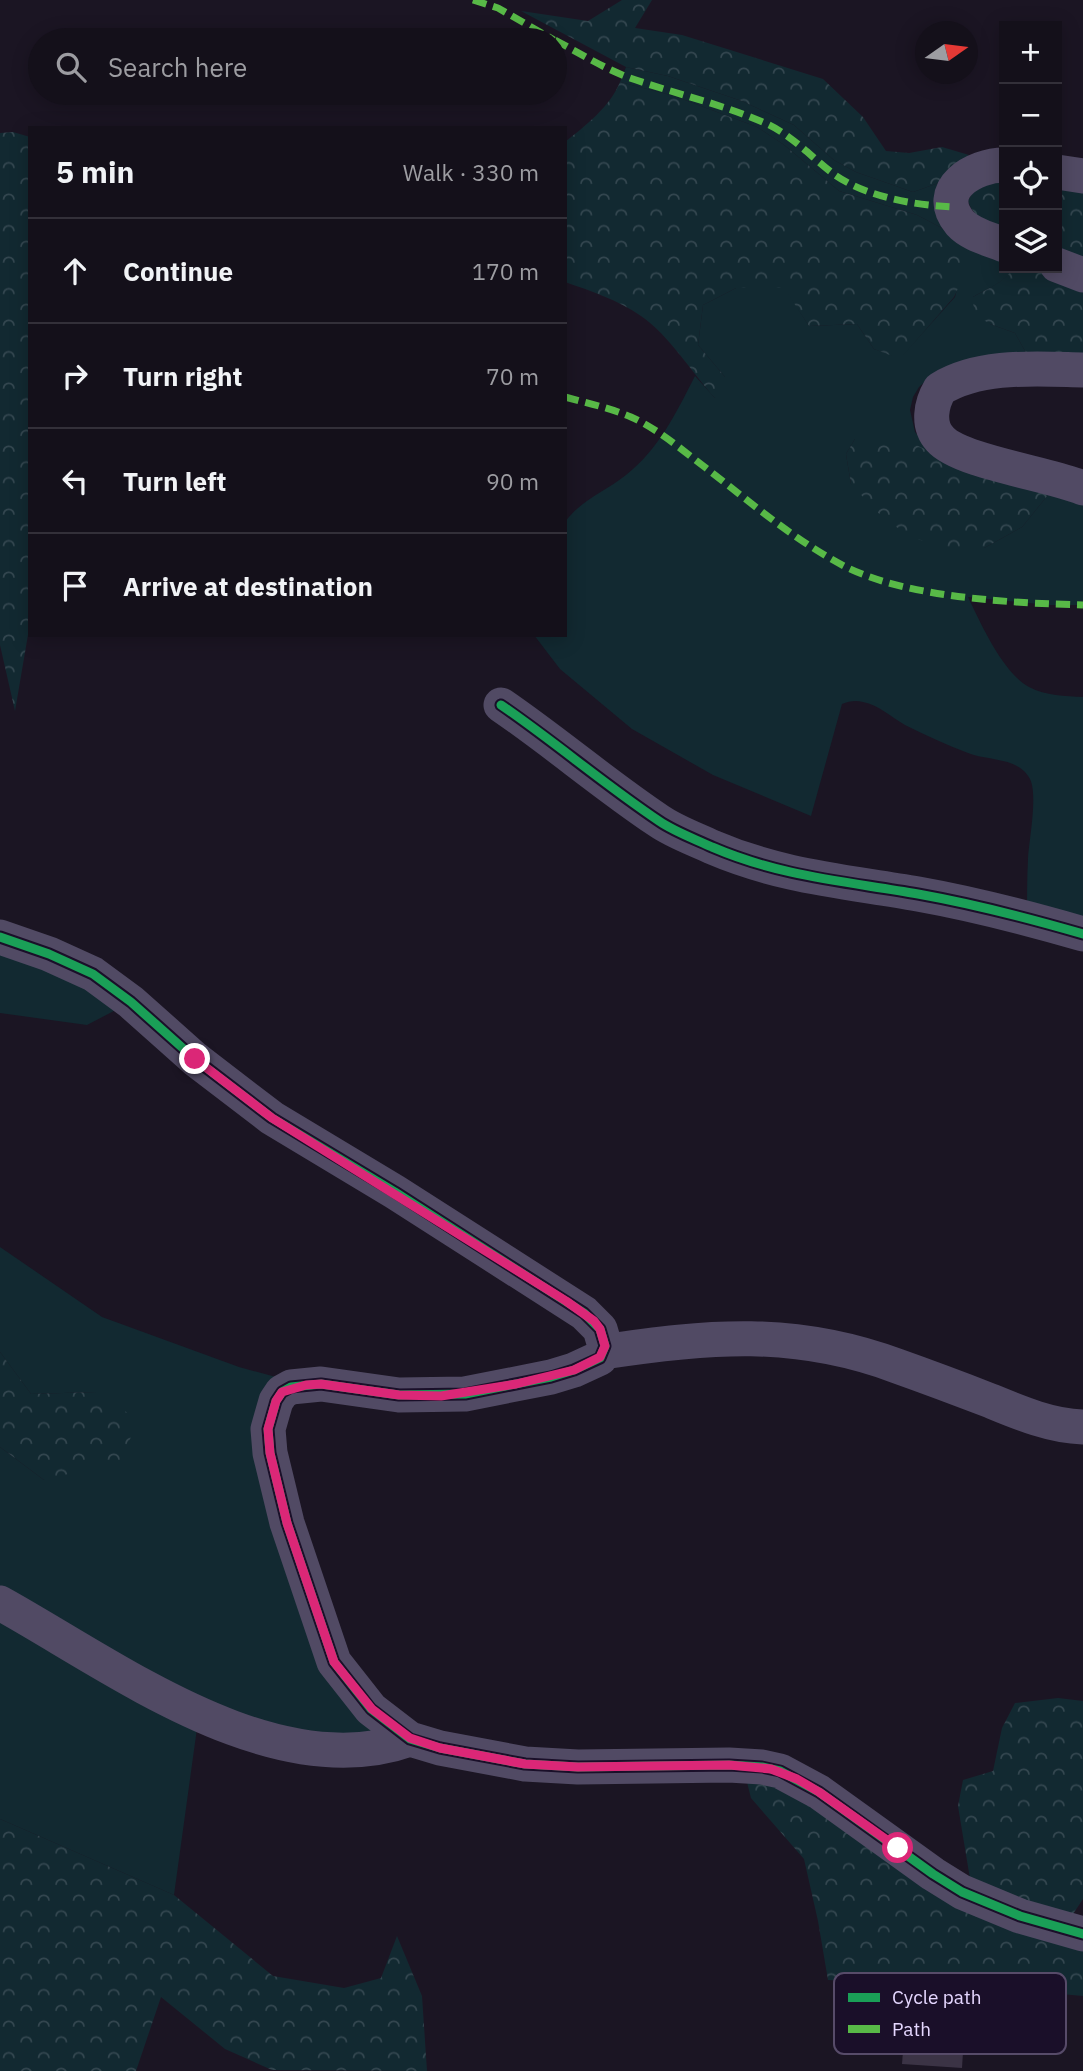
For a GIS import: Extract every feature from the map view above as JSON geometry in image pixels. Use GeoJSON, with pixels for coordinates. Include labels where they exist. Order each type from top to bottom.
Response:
{"type":"FeatureCollection","features":[{"type":"Feature","properties":{"kind":"street"},"geometry":{"type":"LineString","coordinates":[[999,166],[981,168],[967,175],[954,191],[952,198],[952,207],[961,223],[974,233],[999,242]]}},
{"type":"Feature","properties":{"kind":"street"},"geometry":{"type":"LineString","coordinates":[[1062,173],[1083,176]]}},
{"type":"Feature","properties":{"kind":"street"},"geometry":{"type":"LineString","coordinates":[[1062,267],[1083,275]]}},
{"type":"Feature","properties":{"kind":"street"},"geometry":{"type":"LineString","coordinates":[[1083,370],[1013,370],[962,378],[940,389],[931,408],[934,429],[940,440],[953,448],[975,457],[1083,488]]}},
{"type":"Feature","properties":{"kind":"street"},"geometry":{"type":"LineString","coordinates":[[500,705],[546,736],[661,823],[723,851],[791,874],[969,904],[1027,917],[1083,934]]}},
{"type":"Feature","properties":{"kind":"street"},"geometry":{"type":"LineString","coordinates":[[0,937],[49,954],[93,974],[131,1002],[195,1059],[272,1118],[395,1192],[584,1313],[600,1329],[605,1346],[600,1357],[551,1377],[465,1394],[399,1395],[321,1384],[306,1385],[282,1392],[276,1401],[268,1429],[270,1453],[287,1523],[334,1662],[372,1709],[410,1738],[440,1748],[525,1764],[578,1767],[729,1765],[780,1771],[819,1792],[962,1892],[1020,1916],[1083,1934]]}},
{"type":"Feature","properties":{"kind":"street"},"geometry":{"type":"LineString","coordinates":[[603,1352],[715,1338],[756,1338],[835,1346],[1045,1420],[1083,1427]]}},
{"type":"Feature","properties":{"kind":"street"},"geometry":{"type":"LineString","coordinates":[[0,1603],[171,1702],[281,1743],[315,1750],[357,1751],[386,1747],[410,1738]]}},
{"type":"Feature","properties":{"kind":"green space"},"geometry":{"type":"Polygon","coordinates":[[[622,0],[652,0],[635,28],[682,35],[823,79],[863,117],[886,151],[909,153],[942,147],[969,155],[947,172],[941,182],[913,192],[856,172],[834,160],[794,125],[742,101],[668,76],[626,67],[567,36],[567,28],[553,28],[521,11],[588,21],[622,0]]]}},
{"type":"Feature","properties":{"kind":"green space"},"geometry":{"type":"Polygon","coordinates":[[[626,67],[668,76],[742,101],[794,125],[834,160],[856,172],[913,192],[941,182],[953,234],[917,215],[839,191],[784,145],[757,127],[674,96],[620,82],[626,67]]]}},
{"type":"Feature","properties":{"kind":"green space"},"geometry":{"type":"Polygon","coordinates":[[[620,82],[674,96],[757,127],[784,145],[839,191],[917,215],[953,234],[968,246],[968,267],[954,297],[900,359],[874,349],[857,324],[809,326],[784,288],[736,288],[703,305],[698,345],[725,377],[730,392],[715,398],[671,344],[641,316],[614,301],[567,283],[567,140],[589,123],[616,91],[620,82]]]}},
{"type":"Feature","properties":{"kind":"green space"},"geometry":{"type":"Polygon","coordinates":[[[13,132],[28,136],[28,635],[15,711],[0,645],[0,133],[13,132]]]}},
{"type":"Feature","properties":{"kind":"green space"},"geometry":{"type":"Polygon","coordinates":[[[999,180],[999,228],[978,216],[968,201],[975,191],[999,180]]]}},
{"type":"Feature","properties":{"kind":"green space"},"geometry":{"type":"Polygon","coordinates":[[[1062,185],[1083,189],[1083,263],[1062,255],[1062,185]]]}},
{"type":"Feature","properties":{"kind":"green space"},"geometry":{"type":"Polygon","coordinates":[[[968,246],[999,255],[999,273],[1010,273],[973,297],[990,324],[1015,333],[1029,358],[928,379],[919,387],[910,410],[915,432],[943,458],[855,439],[846,454],[851,484],[984,548],[1022,527],[1052,490],[1083,500],[1083,605],[1050,605],[968,597],[994,647],[1019,680],[1042,692],[1083,697],[1083,934],[1027,917],[1032,786],[1025,772],[1011,763],[976,756],[952,747],[905,725],[880,708],[858,701],[847,702],[842,704],[811,816],[713,775],[632,729],[560,669],[536,637],[567,637],[567,520],[579,507],[626,475],[648,454],[666,430],[695,376],[715,398],[725,377],[698,345],[703,305],[736,288],[785,288],[809,326],[857,324],[874,349],[900,358],[955,297],[968,246]]]}},
{"type":"Feature","properties":{"kind":"green space"},"geometry":{"type":"Polygon","coordinates":[[[1010,273],[1051,273],[1083,285],[1083,359],[1029,358],[1015,333],[990,324],[974,314],[973,297],[1010,273]]]}},
{"type":"Feature","properties":{"kind":"green space"},"geometry":{"type":"Polygon","coordinates":[[[881,437],[912,443],[943,458],[1052,490],[1022,527],[984,548],[948,549],[908,536],[877,512],[851,484],[846,454],[855,439],[881,437]]]}},
{"type":"Feature","properties":{"kind":"green space"},"geometry":{"type":"Polygon","coordinates":[[[0,937],[131,1002],[87,1025],[0,1013],[0,937]]]}},
{"type":"Feature","properties":{"kind":"green space"},"geometry":{"type":"Polygon","coordinates":[[[0,1247],[102,1317],[239,1367],[305,1385],[291,1387],[270,1453],[386,1747],[199,1714],[174,1895],[0,1819],[0,1447],[44,1480],[97,1392],[31,1394],[0,1352],[0,1247]]]}},
{"type":"Feature","properties":{"kind":"green space"},"geometry":{"type":"Polygon","coordinates":[[[0,1352],[31,1394],[97,1392],[138,1420],[121,1461],[44,1480],[0,1447],[0,1352]]]}},
{"type":"Feature","properties":{"kind":"green space"},"geometry":{"type":"Polygon","coordinates":[[[1058,1698],[1083,1701],[1083,1899],[1063,1929],[1083,1934],[1083,1996],[1066,1994],[1066,1973],[834,1973],[834,1980],[828,1980],[804,1859],[751,1798],[743,1766],[973,1897],[958,1806],[963,1780],[993,1771],[1002,1728],[1015,1703],[1058,1698]]]}},
{"type":"Feature","properties":{"kind":"green space"},"geometry":{"type":"Polygon","coordinates":[[[0,1819],[174,1895],[273,1976],[344,1988],[381,1978],[397,1936],[422,1996],[427,2071],[272,2070],[225,2049],[161,1997],[136,2071],[0,2071],[0,1819]]]}},
{"type":"Feature","properties":{"kind":"building"},"geometry":{"type":"Polygon","coordinates":[[[903,2054],[963,2054],[962,2068],[902,2064],[903,2054]]]}},
{"type":"Feature","properties":{"kind":"marked path"},"geometry":{"type":"LineString","coordinates":[[473,0],[498,8],[533,28]]}},
{"type":"Feature","properties":{"kind":"marked path"},"geometry":{"type":"LineString","coordinates":[[567,47],[626,76],[767,124],[794,141],[835,175],[861,189],[907,202],[952,207]]}},
{"type":"Feature","properties":{"kind":"marked path"},"geometry":{"type":"LineString","coordinates":[[567,398],[623,414],[651,427],[790,532],[844,566],[869,577],[960,597],[1083,605]]}},
{"type":"Feature","properties":{"kind":"cycle path"},"geometry":{"type":"LineString","coordinates":[[501,705],[659,821],[712,847],[788,872],[960,902],[1083,934]]}},
{"type":"Feature","properties":{"kind":"cycle path"},"geometry":{"type":"LineString","coordinates":[[0,937],[49,954],[93,974],[131,1002],[195,1059],[272,1118],[395,1192],[584,1313],[600,1329],[605,1346],[600,1358],[551,1377],[465,1394],[399,1395],[321,1384],[291,1387],[282,1392],[276,1401],[268,1429],[270,1453],[287,1523],[334,1662],[371,1709],[410,1739],[440,1748],[525,1764],[578,1767],[729,1765],[780,1771],[819,1792],[962,1892],[1020,1916],[1083,1934]]}},
{"type":"Feature","properties":{"kind":"route"},"geometry":{"type":"LineString","coordinates":[[195,1059],[272,1118],[395,1192],[584,1313],[594,1321],[603,1338],[605,1346],[600,1357],[574,1370],[465,1394],[399,1395],[321,1384],[291,1387],[282,1392],[276,1401],[268,1429],[270,1453],[287,1523],[334,1662],[372,1709],[410,1738],[440,1748],[525,1764],[578,1767],[729,1765],[780,1771],[819,1792],[898,1848]]}}]}
